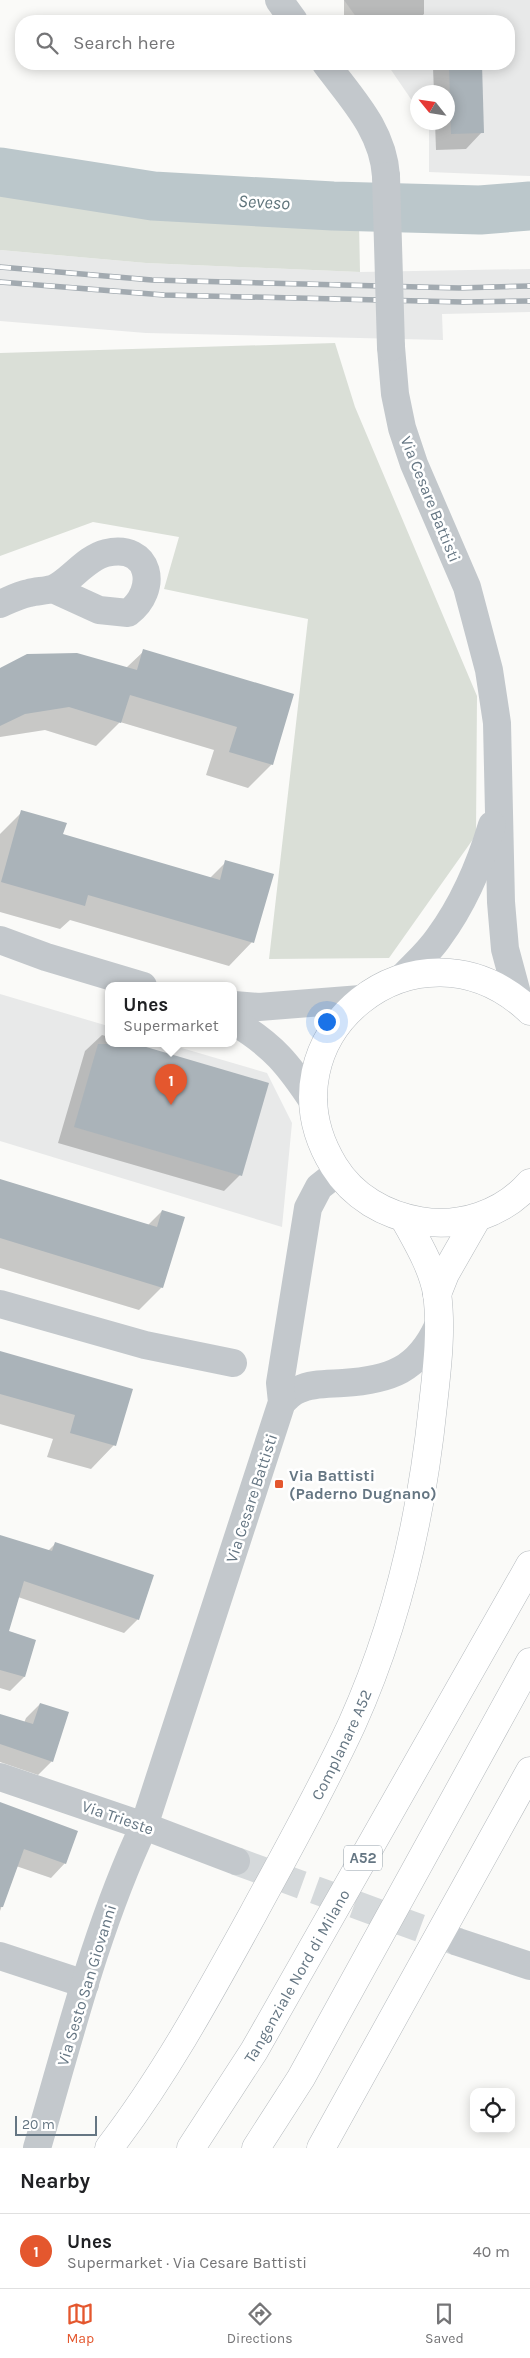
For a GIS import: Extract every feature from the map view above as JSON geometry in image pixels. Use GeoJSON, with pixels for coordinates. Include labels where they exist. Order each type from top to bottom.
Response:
{"type":"FeatureCollection","features":[{"type":"Feature","properties":{"kind":"main road"},"geometry":{"type":"LineString","coordinates":[[525,1006],[497,986],[479,978],[459,974],[430,973],[402,978],[381,986],[361,999],[337,1024],[322,1054],[315,1079],[314,1103],[320,1138],[338,1172],[365,1199],[404,1218],[432,1223],[477,1218],[512,1200],[529,1186]]}},
{"type":"Feature","properties":{"kind":"main road","name":"Complanare A52"},"geometry":{"type":"LineString","coordinates":[[110,2148],[163,2072],[225,1965],[317,1796],[352,1722],[383,1644],[408,1559],[428,1462],[438,1360],[437,1294],[420,1246],[404,1218]]}},
{"type":"Feature","properties":{"kind":"main road","name":"Complanare A52"},"geometry":{"type":"LineString","coordinates":[[437,1294],[445,1274],[477,1218]]}},
{"type":"Feature","properties":{"kind":"main road"},"geometry":{"type":"LineString","coordinates":[[512,1597],[530,1544]]}},
{"type":"Feature","properties":{"kind":"main road","name":"Tangenziale Nord di Milano"},"geometry":{"type":"LineString","coordinates":[[191,2148],[254,2052],[530,1565]]}},
{"type":"Feature","properties":{"kind":"main road"},"geometry":{"type":"LineString","coordinates":[[256,2148],[301,2078],[530,1662]]}},
{"type":"Feature","properties":{"kind":"main road"},"geometry":{"type":"LineString","coordinates":[[321,2148],[530,1771]]}},
{"type":"Feature","properties":{"kind":"street"},"geometry":{"type":"LineString","coordinates":[[279,0],[290,15]]}},
{"type":"Feature","properties":{"kind":"street","name":"Via Cesare Battisti"},"geometry":{"type":"LineString","coordinates":[[330,70],[376,134],[385,162],[391,347],[395,394],[405,437],[426,496],[467,586],[490,670],[497,723],[505,949],[525,1006]]}},
{"type":"Feature","properties":{"kind":"street"},"geometry":{"type":"LineString","coordinates":[[0,604],[28,593],[53,589]]}},
{"type":"Feature","properties":{"kind":"street","name":"Via Cesare Battisti"},"geometry":{"type":"LineString","coordinates":[[402,978],[439,938],[470,887],[480,863],[500,797]]}},
{"type":"Feature","properties":{"kind":"street"},"geometry":{"type":"LineString","coordinates":[[0,940],[46,957],[130,982]]}},
{"type":"Feature","properties":{"kind":"street"},"geometry":{"type":"LineString","coordinates":[[237,1005],[259,1007],[361,999]]}},
{"type":"Feature","properties":{"kind":"street"},"geometry":{"type":"LineString","coordinates":[[237,1024],[255,1035],[288,1065],[314,1103]]}},
{"type":"Feature","properties":{"kind":"street","name":"Via Cesare Battisti"},"geometry":{"type":"LineString","coordinates":[[144,1826],[282,1402],[280,1382],[308,1208],[319,1187],[338,1172]]}},
{"type":"Feature","properties":{"kind":"street"},"geometry":{"type":"LineString","coordinates":[[0,1304],[144,1344],[233,1363]]}},
{"type":"Feature","properties":{"kind":"street"},"geometry":{"type":"LineString","coordinates":[[282,1402],[297,1390],[318,1384],[368,1380],[399,1371],[412,1364],[422,1355],[430,1345],[438,1326]]}},
{"type":"Feature","properties":{"kind":"street","name":"Via Trieste"},"geometry":{"type":"LineString","coordinates":[[0,1777],[144,1826],[236,1861]]}},
{"type":"Feature","properties":{"kind":"street","name":"Via Sesto San Giovanni"},"geometry":{"type":"LineString","coordinates":[[37,2148],[85,1984],[121,1876],[144,1826]]}},
{"type":"Feature","properties":{"kind":"street"},"geometry":{"type":"LineString","coordinates":[[458,1942],[530,1966]]}},
{"type":"Feature","properties":{"kind":"street"},"geometry":{"type":"LineString","coordinates":[[0,1956],[85,1984]]}},
{"type":"Feature","properties":{"kind":"shaded area"},"geometry":{"type":"Polygon","coordinates":[[[344,0],[530,0],[530,176],[429,172],[429,130],[455,130],[455,85],[410,85],[410,98],[391,70],[515,70],[515,15],[355,15],[344,0]]]}},
{"type":"Feature","properties":{"kind":"shaded area"},"geometry":{"type":"Polygon","coordinates":[[[0,185],[191,209],[359,222],[360,272],[146,263],[0,250],[0,185]]]}},
{"type":"Feature","properties":{"kind":"shaded area"},"geometry":{"type":"Polygon","coordinates":[[[0,250],[146,263],[360,272],[530,269],[530,312],[442,314],[443,340],[146,333],[0,321],[0,250]]]}},
{"type":"Feature","properties":{"kind":"shaded area"},"geometry":{"type":"Polygon","coordinates":[[[335,343],[355,407],[477,696],[476,835],[389,958],[269,959],[308,619],[164,589],[179,537],[93,522],[0,556],[0,353],[335,343]]]}},
{"type":"Feature","properties":{"kind":"shaded area"},"geometry":{"type":"Polygon","coordinates":[[[0,994],[105,1025],[105,1047],[178,1047],[267,1073],[292,1123],[282,1227],[0,1141],[0,994]]]}},
{"type":"Feature","properties":{"kind":"building"},"geometry":{"type":"Polygon","coordinates":[[[449,70],[482,70],[484,133],[451,134],[451,130],[455,130],[455,85],[450,85],[449,70]]]}},
{"type":"Feature","properties":{"kind":"building"},"geometry":{"type":"Polygon","coordinates":[[[143,649],[294,694],[273,765],[229,752],[237,727],[130,695],[121,723],[69,707],[25,714],[0,726],[0,668],[27,654],[77,653],[137,670],[143,649]]]}},
{"type":"Feature","properties":{"kind":"building"},"geometry":{"type":"Polygon","coordinates":[[[21,810],[67,823],[63,834],[220,880],[225,860],[274,874],[254,943],[88,895],[85,906],[1,882],[21,810]]]}},
{"type":"Feature","properties":{"kind":"building"},"geometry":{"type":"Polygon","coordinates":[[[98,1044],[105,1044],[105,1047],[146,1047],[269,1083],[242,1176],[74,1127],[98,1044]]]}},
{"type":"Feature","properties":{"kind":"building"},"geometry":{"type":"Polygon","coordinates":[[[0,1179],[157,1227],[162,1210],[185,1217],[163,1288],[0,1238],[0,1179]]]}},
{"type":"Feature","properties":{"kind":"building"},"geometry":{"type":"Polygon","coordinates":[[[0,1351],[133,1389],[116,1446],[70,1433],[75,1415],[0,1394],[0,1351]]]}},
{"type":"Feature","properties":{"kind":"building"},"geometry":{"type":"Polygon","coordinates":[[[0,1535],[52,1551],[55,1542],[154,1575],[139,1620],[24,1581],[9,1631],[36,1640],[25,1677],[0,1670],[0,1535]]]}},
{"type":"Feature","properties":{"kind":"building"},"geometry":{"type":"Polygon","coordinates":[[[40,1703],[69,1712],[53,1762],[0,1744],[0,1714],[33,1724],[40,1703]]]}},
{"type":"Feature","properties":{"kind":"building"},"geometry":{"type":"Polygon","coordinates":[[[0,1802],[78,1831],[66,1864],[24,1849],[3,1907],[0,1907],[0,1802]]]}},
{"type":"Feature","properties":{"kind":"waterway","name":"Seveso"},"geometry":{"type":"LineString","coordinates":[[0,172],[153,196],[333,206],[480,210],[530,206]]}},
{"type":"Feature","properties":{"kind":"tunnel"},"geometry":{"type":"LineString","coordinates":[[236,1861],[458,1942]]}},
{"type":"Feature","properties":{"kind":"railway"},"geometry":{"type":"LineString","coordinates":[[0,267],[152,280],[459,288],[530,286]]}},
{"type":"Feature","properties":{"kind":"railway"},"geometry":{"type":"LineString","coordinates":[[0,282],[164,295],[463,302],[530,301]]}},
{"type":"Feature","properties":{"kind":"place","name":"Unes"},"geometry":{"type":"Point","coordinates":[171,1105]}},
{"type":"Feature","properties":{"kind":"place","name":"Via Battisti (Paderno Dugnano)"},"geometry":{"type":"Point","coordinates":[279,1484]}}]}
